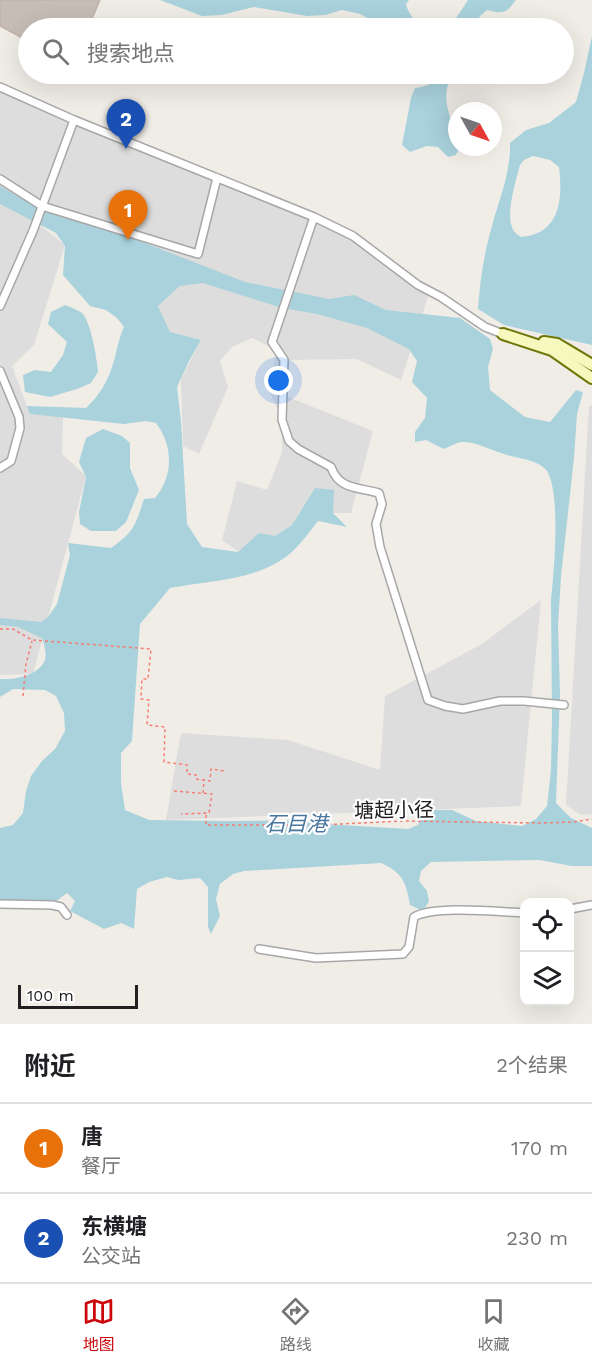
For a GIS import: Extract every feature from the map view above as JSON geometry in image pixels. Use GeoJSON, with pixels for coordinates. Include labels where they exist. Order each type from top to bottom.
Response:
{"type":"FeatureCollection","features":[{"type":"Feature","properties":{"kind":"street"},"geometry":{"type":"LineString","coordinates":[[0,87],[74,120],[314,217],[353,236],[418,285],[441,297],[485,327],[552,351],[592,378]]}},
{"type":"Feature","properties":{"kind":"street"},"geometry":{"type":"LineString","coordinates":[[0,306],[42,206],[74,120]]}},
{"type":"Feature","properties":{"kind":"street"},"geometry":{"type":"LineString","coordinates":[[0,179],[42,206],[198,254],[217,178]]}},
{"type":"Feature","properties":{"kind":"street"},"geometry":{"type":"LineString","coordinates":[[314,217],[272,342],[284,360],[282,420],[289,441],[298,449],[331,467],[335,477],[342,484],[379,493],[382,504],[376,524],[380,547],[428,700],[463,709],[500,701],[564,705]]}},
{"type":"Feature","properties":{"kind":"street"},"geometry":{"type":"LineString","coordinates":[[503,334],[556,344],[592,365]]}},
{"type":"Feature","properties":{"kind":"street"},"geometry":{"type":"LineString","coordinates":[[0,372],[19,417],[20,428],[10,461],[0,468]]}},
{"type":"Feature","properties":{"kind":"street"},"geometry":{"type":"LineString","coordinates":[[0,904],[52,905],[61,907],[68,915]]}},
{"type":"Feature","properties":{"kind":"street"},"geometry":{"type":"LineString","coordinates":[[574,908],[592,905]]}},
{"type":"Feature","properties":{"kind":"street"},"geometry":{"type":"LineString","coordinates":[[260,949],[316,958],[403,954],[409,946],[414,917],[420,913],[430,914],[443,910],[520,914]]}},
{"type":"Feature","properties":{"kind":"path"},"geometry":{"type":"LineString","coordinates":[[0,629],[13,629],[32,640],[150,649],[148,679],[142,679],[141,699],[149,699],[147,725],[165,728],[164,762],[187,765],[187,774],[196,775],[196,779],[210,781],[211,769],[225,771]]}},
{"type":"Feature","properties":{"kind":"path"},"geometry":{"type":"LineString","coordinates":[[23,696],[26,664],[32,640]]}},
{"type":"Feature","properties":{"kind":"path"},"geometry":{"type":"LineString","coordinates":[[203,794],[204,780]]}},
{"type":"Feature","properties":{"kind":"path"},"geometry":{"type":"LineString","coordinates":[[174,791],[212,794],[209,813],[206,815],[181,814]]}},
{"type":"Feature","properties":{"kind":"path","name":"塘超小径"},"geometry":{"type":"LineString","coordinates":[[206,815],[206,825],[321,825],[402,821],[541,823],[592,819]]}},
{"type":"Feature","properties":{"kind":"shaded area"},"geometry":{"type":"Polygon","coordinates":[[[0,87],[353,236],[430,291],[401,380],[357,359],[284,360],[283,395],[373,431],[351,513],[333,513],[316,488],[292,525],[275,536],[259,533],[239,552],[222,540],[237,481],[267,490],[282,452],[282,420],[270,392],[276,350],[252,338],[232,347],[220,361],[228,387],[199,454],[183,446],[181,379],[201,340],[169,332],[158,306],[180,286],[38,224],[65,245],[34,345],[12,366],[27,406],[63,417],[62,454],[86,476],[33,674],[0,675],[0,87]]]}},
{"type":"Feature","properties":{"kind":"shaded area"},"geometry":{"type":"Polygon","coordinates":[[[589,406],[592,406],[592,814],[581,815],[566,805],[589,406]]]}},
{"type":"Feature","properties":{"kind":"shaded area"},"geometry":{"type":"Polygon","coordinates":[[[541,600],[521,806],[166,820],[181,733],[288,740],[380,770],[385,696],[482,644],[541,600]]]}},
{"type":"Feature","properties":{"kind":"water"},"geometry":{"type":"Polygon","coordinates":[[[160,0],[409,0],[406,4],[407,9],[413,18],[368,18],[342,10],[325,15],[307,16],[254,7],[221,15],[202,16],[160,0]]]}},
{"type":"Feature","properties":{"kind":"water"},"geometry":{"type":"Polygon","coordinates":[[[468,0],[516,0],[504,12],[487,10],[479,18],[456,18],[468,0]]]}},
{"type":"Feature","properties":{"kind":"water"},"geometry":{"type":"Polygon","coordinates":[[[592,36],[592,345],[504,325],[478,309],[489,236],[507,175],[510,143],[526,130],[549,123],[576,102],[592,36]],[[533,156],[524,160],[520,165],[512,196],[510,221],[515,233],[521,237],[544,229],[556,213],[560,191],[559,167],[550,160],[533,156]]]}},
{"type":"Feature","properties":{"kind":"water"},"geometry":{"type":"Polygon","coordinates":[[[429,84],[449,84],[446,93],[448,156],[452,156],[448,157],[438,147],[427,146],[410,152],[402,145],[415,88],[429,84]]]}},
{"type":"Feature","properties":{"kind":"water","name":"石目港"},"geometry":{"type":"Polygon","coordinates":[[[0,186],[20,198],[86,220],[245,282],[329,299],[354,295],[386,310],[460,318],[490,339],[493,349],[488,367],[490,390],[525,417],[550,422],[576,390],[583,392],[577,414],[561,576],[558,625],[560,694],[556,803],[571,818],[592,828],[592,866],[572,866],[539,860],[431,862],[421,871],[419,881],[427,891],[429,901],[423,911],[410,905],[402,879],[381,863],[244,871],[233,874],[220,884],[216,899],[220,916],[211,934],[208,927],[208,887],[200,878],[178,880],[167,877],[149,882],[137,889],[134,929],[121,923],[104,929],[70,911],[75,901],[67,893],[54,903],[0,904],[0,828],[13,825],[23,813],[31,776],[55,749],[65,731],[64,713],[56,696],[45,690],[13,689],[0,697],[0,679],[12,679],[31,674],[41,667],[46,656],[42,638],[18,627],[0,625],[0,618],[41,622],[48,617],[57,604],[70,555],[68,543],[111,548],[119,542],[133,528],[144,499],[155,498],[161,489],[166,480],[169,460],[166,441],[156,423],[146,421],[124,424],[30,414],[27,406],[86,408],[99,393],[108,376],[124,327],[106,310],[90,306],[63,275],[65,246],[56,233],[0,204],[0,186]],[[203,283],[180,286],[158,306],[170,332],[201,340],[177,387],[187,524],[202,547],[238,552],[259,533],[275,536],[292,525],[315,488],[334,490],[333,513],[347,527],[318,521],[294,550],[267,568],[235,578],[170,588],[140,624],[132,741],[121,753],[121,783],[125,810],[149,820],[313,820],[325,824],[408,829],[418,825],[425,810],[452,810],[476,821],[522,826],[536,819],[547,806],[551,769],[551,600],[555,553],[555,514],[554,497],[547,471],[532,461],[471,443],[459,443],[444,449],[426,440],[415,442],[415,432],[425,418],[427,398],[412,382],[417,361],[409,349],[367,328],[317,314],[282,308],[203,283]]]}},
{"type":"Feature","properties":{"kind":"water"},"geometry":{"type":"Polygon","coordinates":[[[65,305],[82,313],[88,324],[98,372],[91,383],[50,397],[25,392],[23,375],[35,370],[51,372],[63,355],[67,342],[48,324],[51,312],[65,305]]]}},
{"type":"Feature","properties":{"kind":"water"},"geometry":{"type":"Polygon","coordinates":[[[103,429],[122,436],[130,443],[130,468],[139,490],[126,522],[116,531],[91,531],[80,524],[79,512],[86,477],[79,462],[86,438],[103,429]]]}},
{"type":"Feature","properties":{"kind":"building"},"geometry":{"type":"Polygon","coordinates":[[[0,0],[100,0],[92,18],[18,18],[18,36],[0,26],[0,0]]]}},
{"type":"Feature","properties":{"kind":"place","name":"东横塘"},"geometry":{"type":"Point","coordinates":[126,149]}},
{"type":"Feature","properties":{"kind":"place","name":"唐"},"geometry":{"type":"Point","coordinates":[128,240]}}]}
